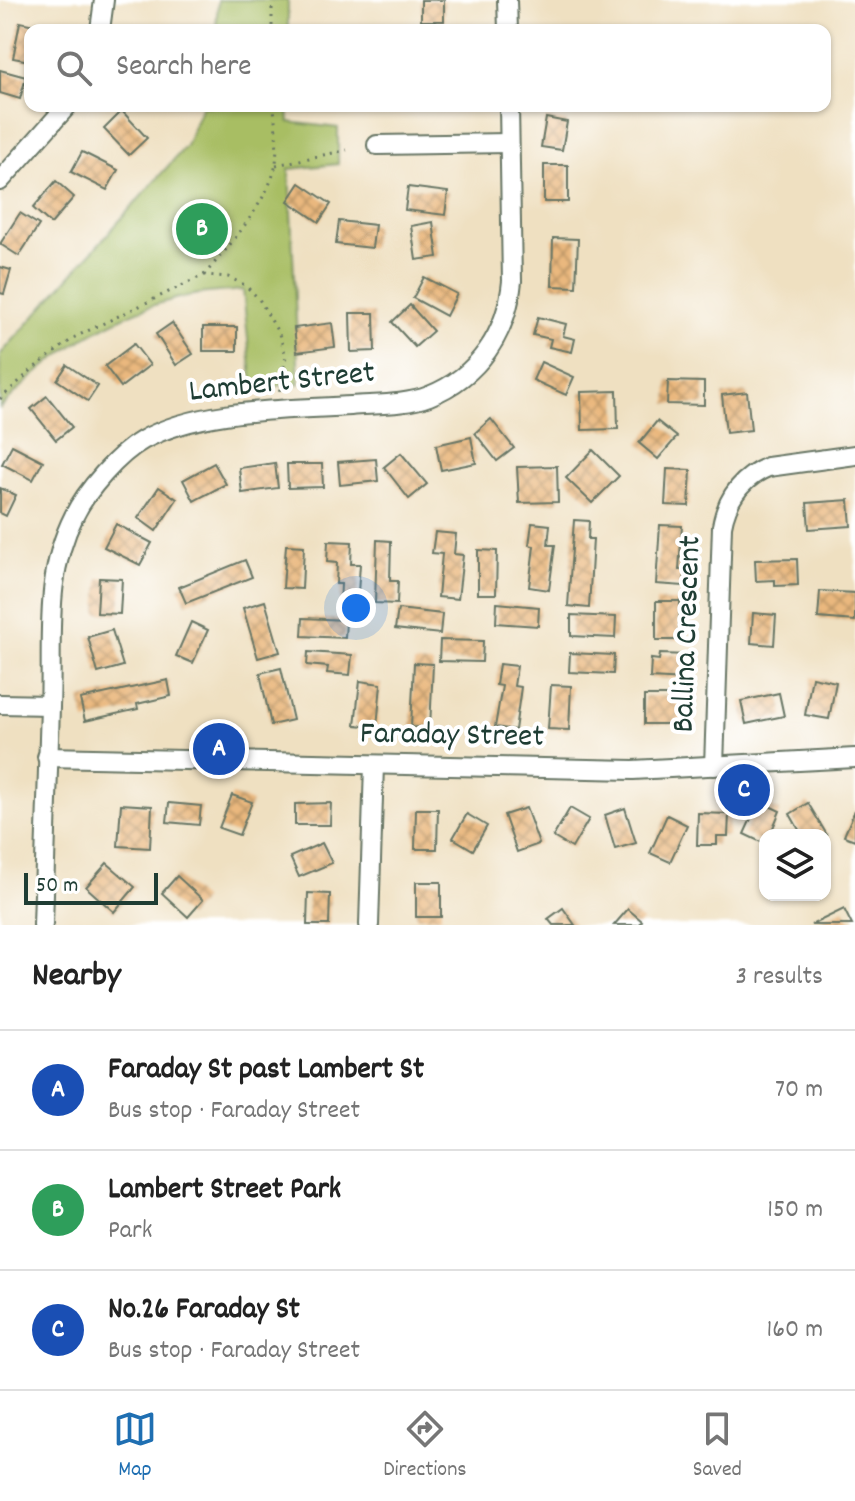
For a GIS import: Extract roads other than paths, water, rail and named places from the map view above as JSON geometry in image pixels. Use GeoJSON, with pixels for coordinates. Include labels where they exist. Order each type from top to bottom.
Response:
{"type":"FeatureCollection","features":[{"type":"Feature","properties":{"kind":"street"},"geometry":{"type":"LineString","coordinates":[[101,24],[104,0]]}},
{"type":"Feature","properties":{"kind":"street"},"geometry":{"type":"LineString","coordinates":[[507,0],[508,24]]}},
{"type":"Feature","properties":{"kind":"street"},"geometry":{"type":"LineString","coordinates":[[0,181],[62,112]]}},
{"type":"Feature","properties":{"kind":"street","name":"Lambert Street"},"geometry":{"type":"LineString","coordinates":[[43,925],[50,605],[56,563],[74,515],[103,475],[141,441],[184,424],[240,414],[426,398],[454,384],[478,365],[498,337],[510,302],[509,112]]}},
{"type":"Feature","properties":{"kind":"street"},"geometry":{"type":"LineString","coordinates":[[377,145],[509,143]]}},
{"type":"Feature","properties":{"kind":"street","name":"Ballina Crescent"},"geometry":{"type":"LineString","coordinates":[[714,766],[722,526],[727,505],[739,486],[768,467],[855,455]]}},
{"type":"Feature","properties":{"kind":"street"},"geometry":{"type":"LineString","coordinates":[[0,704],[50,705]]}},
{"type":"Feature","properties":{"kind":"street","name":"Faraday Street"},"geometry":{"type":"LineString","coordinates":[[47,757],[604,770],[855,758]]}},
{"type":"Feature","properties":{"kind":"street"},"geometry":{"type":"LineString","coordinates":[[369,925],[374,765]]}},
{"type":"Feature","properties":{"kind":"place","name":"Lambert Street Park"},"geometry":{"type":"Point","coordinates":[202,229]}},
{"type":"Feature","properties":{"kind":"place","name":"Faraday St past Lambert St"},"geometry":{"type":"Point","coordinates":[219,749]}},
{"type":"Feature","properties":{"kind":"place","name":"No.26 Faraday St"},"geometry":{"type":"Point","coordinates":[744,790]}}]}
